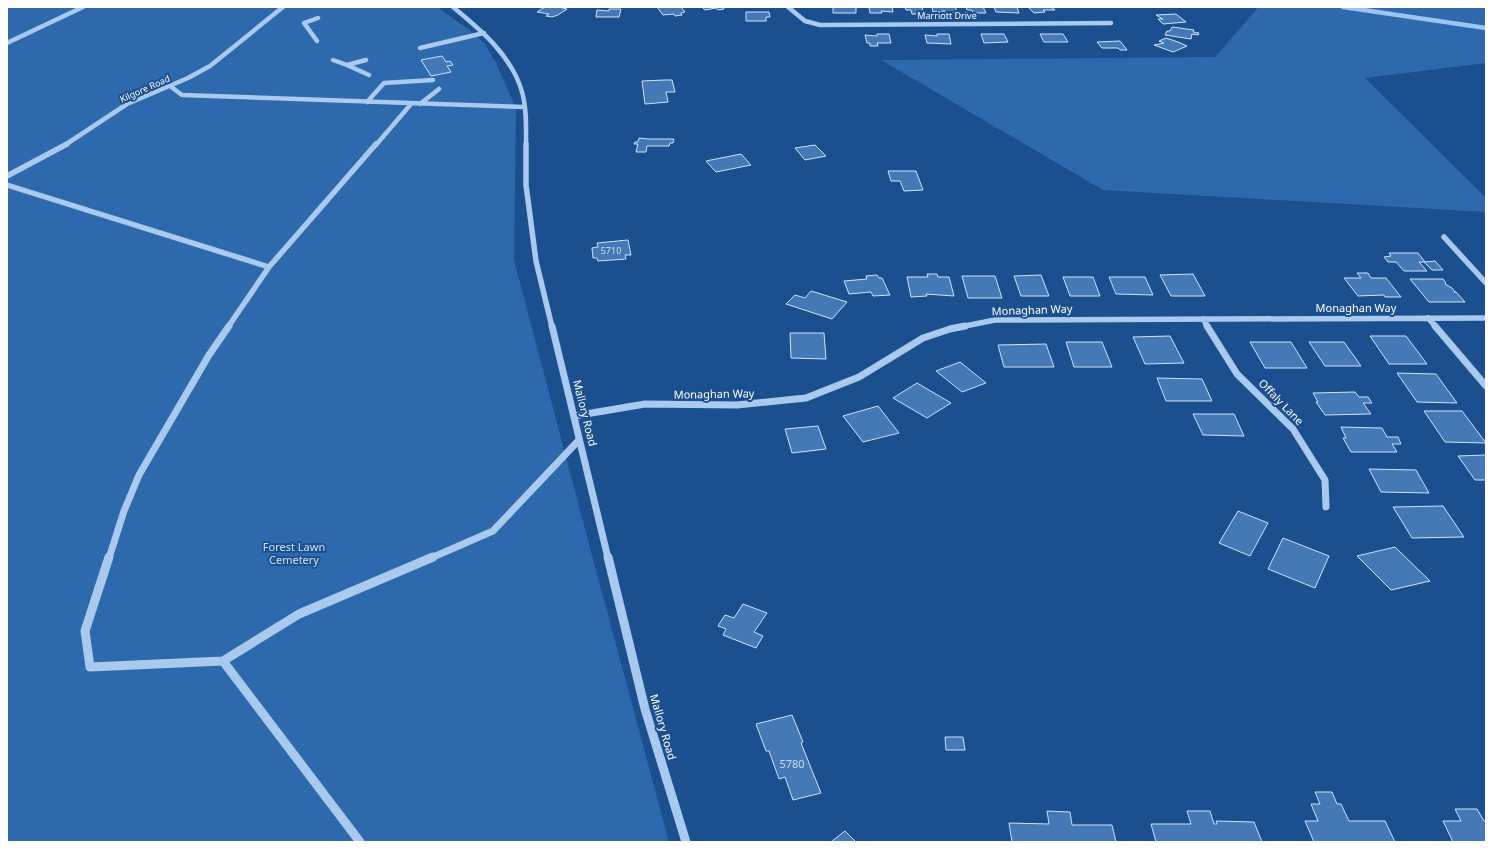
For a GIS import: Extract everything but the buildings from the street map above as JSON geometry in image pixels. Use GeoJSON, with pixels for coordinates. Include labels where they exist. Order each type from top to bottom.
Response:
{"type":"FeatureCollection","features":[{"type":"Feature","properties":{"kind":"street"},"geometry":{"type":"LineString","coordinates":[[7,43],[84,7]]}},
{"type":"Feature","properties":{"kind":"street","name":"Kilgore Road"},"geometry":{"type":"LineString","coordinates":[[7,176],[60,148],[127,104],[170,86],[210,66],[283,7]]}},
{"type":"Feature","properties":{"kind":"street","name":"Mallory Road"},"geometry":{"type":"LineString","coordinates":[[453,7],[490,38],[511,67],[520,88],[525,107],[526,186],[536,261],[645,709],[686,842]]}},
{"type":"Feature","properties":{"kind":"street","name":"Marriott Drive"},"geometry":{"type":"LineString","coordinates":[[788,7],[805,21],[820,25],[1111,23]]}},
{"type":"Feature","properties":{"kind":"street"},"geometry":{"type":"LineString","coordinates":[[317,40],[304,23],[318,18]]}},
{"type":"Feature","properties":{"kind":"street"},"geometry":{"type":"LineString","coordinates":[[420,48],[432,43],[484,33]]}},
{"type":"Feature","properties":{"kind":"street"},"geometry":{"type":"LineString","coordinates":[[333,60],[369,75]]}},
{"type":"Feature","properties":{"kind":"street"},"geometry":{"type":"LineString","coordinates":[[347,65],[366,60]]}},
{"type":"Feature","properties":{"kind":"street"},"geometry":{"type":"LineString","coordinates":[[367,102],[384,83],[433,80]]}},
{"type":"Feature","properties":{"kind":"street"},"geometry":{"type":"LineString","coordinates":[[170,86],[182,95],[525,107]]}},
{"type":"Feature","properties":{"kind":"street"},"geometry":{"type":"LineString","coordinates":[[420,104],[439,89]]}},
{"type":"Feature","properties":{"kind":"street"},"geometry":{"type":"LineString","coordinates":[[411,104],[269,267],[209,356],[139,475],[124,511],[85,631],[90,667],[222,661],[299,614],[493,531],[579,440]]}},
{"type":"Feature","properties":{"kind":"street"},"geometry":{"type":"LineString","coordinates":[[7,185],[269,267]]}},
{"type":"Feature","properties":{"kind":"street"},"geometry":{"type":"LineString","coordinates":[[1444,237],[1486,283]]}},
{"type":"Feature","properties":{"kind":"street"},"geometry":{"type":"LineString","coordinates":[[1428,318],[1486,386]]}},
{"type":"Feature","properties":{"kind":"street","name":"Monaghan Way"},"geometry":{"type":"LineString","coordinates":[[574,416],[645,404],[738,405],[806,398],[859,377],[923,338],[950,329],[995,320],[1486,318]]}},
{"type":"Feature","properties":{"kind":"street","name":"Offaly Lane"},"geometry":{"type":"LineString","coordinates":[[1203,319],[1237,374],[1293,428],[1325,480],[1326,507]]}},
{"type":"Feature","properties":{"kind":"street"},"geometry":{"type":"LineString","coordinates":[[222,661],[360,842]]}},
{"type":"Feature","properties":{"kind":"green space","name":"Forest Lawn Cemetery"},"geometry":{"type":"Polygon","coordinates":[[[7,7],[437,7],[472,32],[485,44],[496,63],[516,108],[514,260],[669,842],[7,842],[7,7]]]}},
{"type":"Feature","properties":{"kind":"green space"},"geometry":{"type":"Polygon","coordinates":[[[1255,7],[1486,7],[1486,63],[1365,78],[1486,198],[1486,212],[1103,190],[881,60],[1215,57],[1257,9],[1255,7]]]}},
{"type":"Feature","properties":{"kind":"waterway"},"geometry":{"type":"LineString","coordinates":[[1343,7],[1486,28]]}}]}
